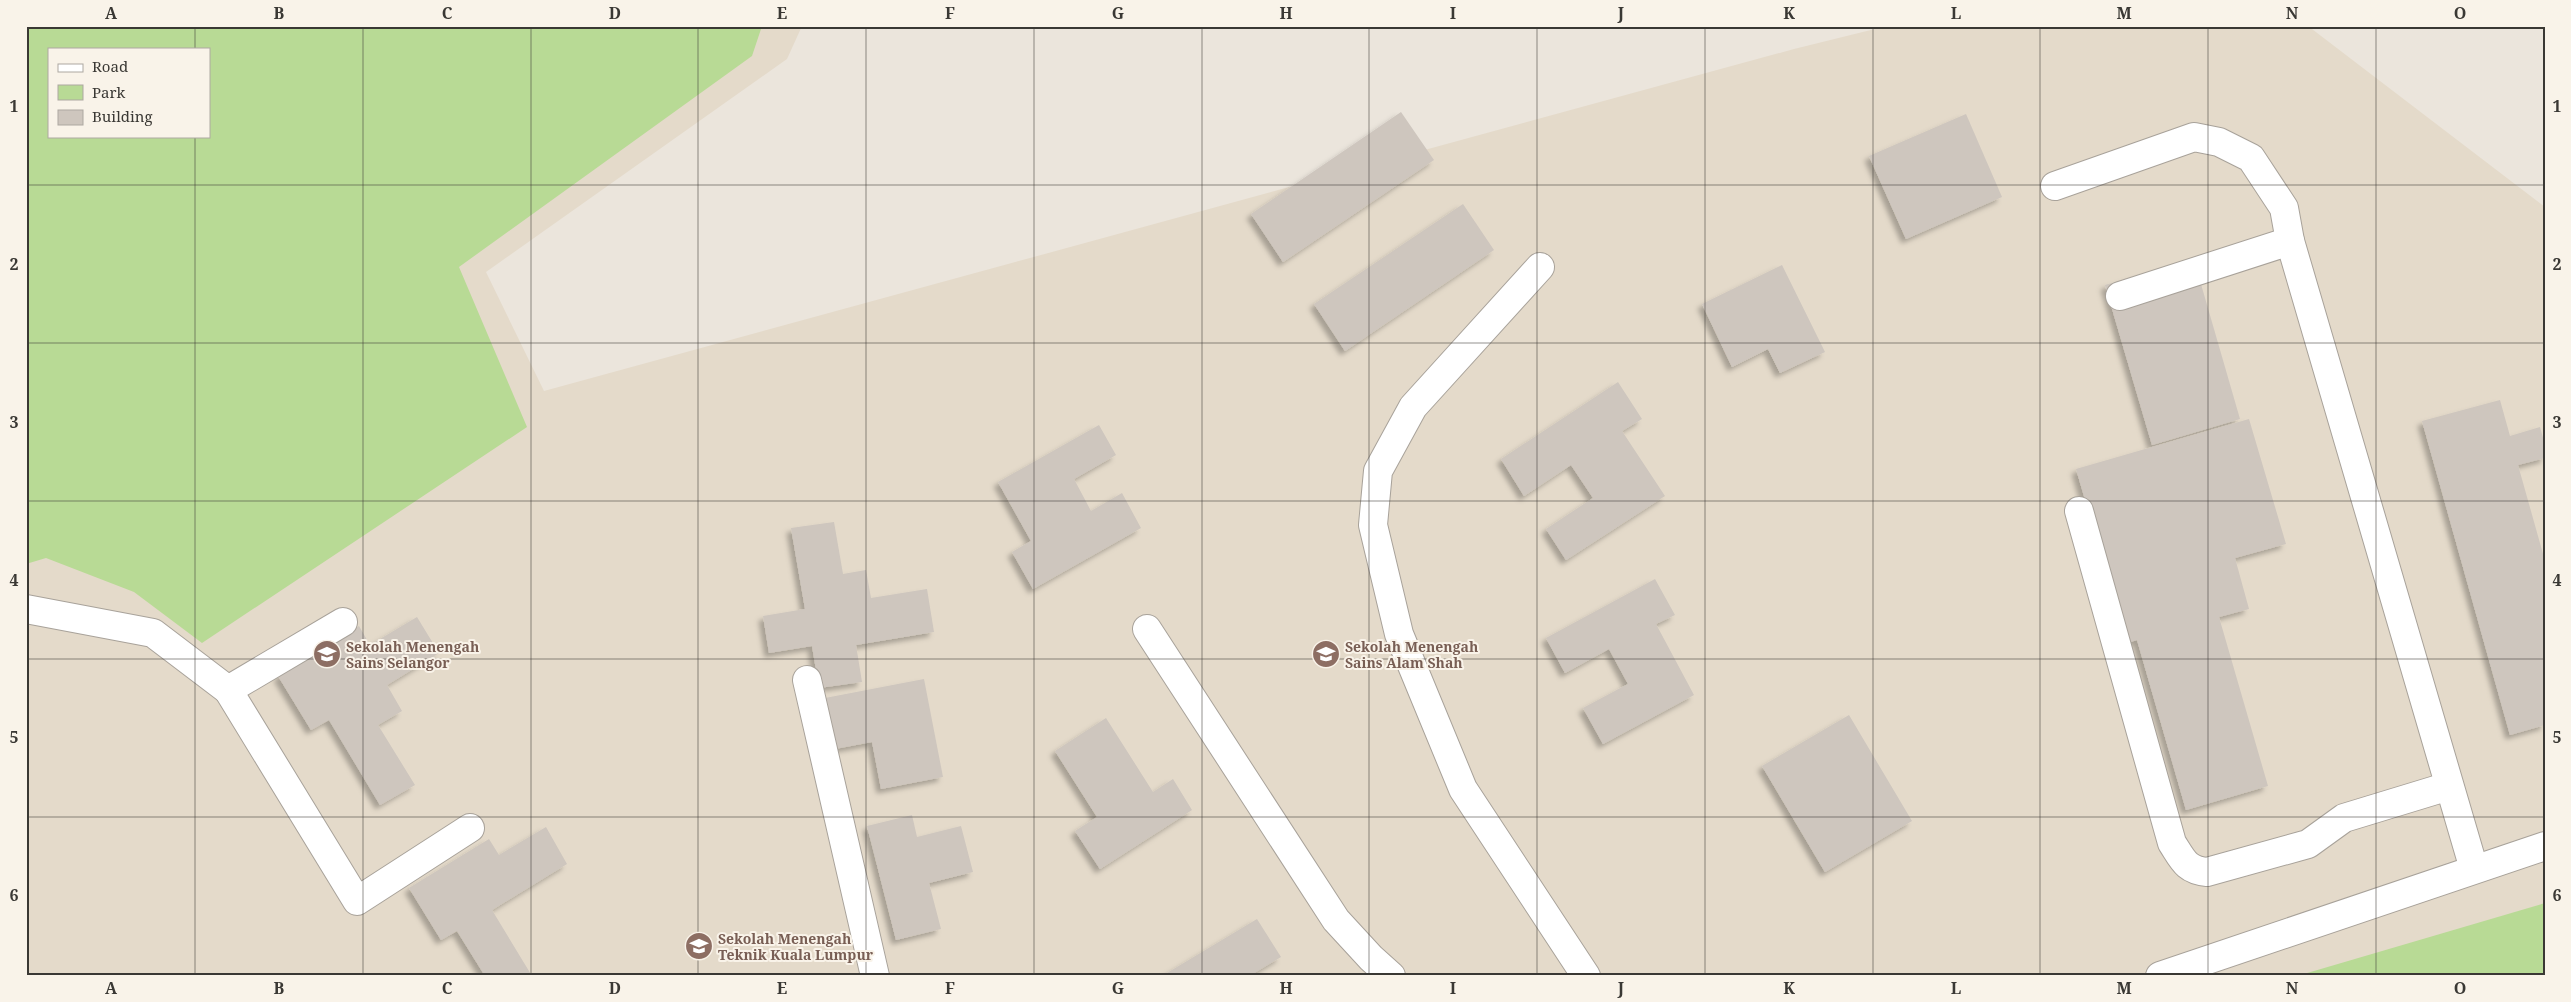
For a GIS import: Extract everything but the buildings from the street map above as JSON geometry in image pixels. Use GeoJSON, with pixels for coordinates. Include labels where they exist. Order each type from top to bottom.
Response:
{"type":"FeatureCollection","features":[{"type":"Feature","properties":{"kind":"lane"},"geometry":{"type":"LineString","coordinates":[[2056,186],[2194,137],[2219,142],[2251,158],[2284,208],[2290,241],[2474,869]]}},
{"type":"Feature","properties":{"kind":"lane"},"geometry":{"type":"LineString","coordinates":[[2120,296],[2290,241]]}},
{"type":"Feature","properties":{"kind":"lane"},"geometry":{"type":"LineString","coordinates":[[1540,267],[1413,408],[1378,472],[1373,526],[1399,634],[1463,789],[1586,976]]}},
{"type":"Feature","properties":{"kind":"lane"},"geometry":{"type":"LineString","coordinates":[[2078,511],[2172,843],[2185,863],[2194,871],[2207,872],[2308,844],[2344,818],[2450,786]]}},
{"type":"Feature","properties":{"kind":"lane"},"geometry":{"type":"LineString","coordinates":[[26,610],[153,633],[228,690],[357,901],[470,828]]}},
{"type":"Feature","properties":{"kind":"lane"},"geometry":{"type":"LineString","coordinates":[[228,690],[343,622]]}},
{"type":"Feature","properties":{"kind":"lane"},"geometry":{"type":"LineString","coordinates":[[1147,629],[1336,920],[1370,958],[1391,976]]}},
{"type":"Feature","properties":{"kind":"lane"},"geometry":{"type":"LineString","coordinates":[[806,680],[875,976]]}},
{"type":"Feature","properties":{"kind":"lane"},"geometry":{"type":"LineString","coordinates":[[2160,976],[2545,846]]}},
{"type":"Feature","properties":{"kind":"shaded area"},"geometry":{"type":"Polygon","coordinates":[[[26,26],[802,26],[787,59],[486,272],[544,391],[1794,49],[1887,26],[2308,26],[2545,207],[2545,976],[26,976],[26,26]]]}},
{"type":"Feature","properties":{"kind":"green space"},"geometry":{"type":"Polygon","coordinates":[[[26,26],[762,26],[752,56],[459,267],[527,427],[202,643],[134,592],[46,558],[26,564],[26,26]]]}},
{"type":"Feature","properties":{"kind":"green space"},"geometry":{"type":"Polygon","coordinates":[[[2545,903],[2545,976],[2297,976],[2545,903]]]}},
{"type":"Feature","properties":{"kind":"place","name":"Sekolah Menengah Sains Selangor"},"geometry":{"type":"Point","coordinates":[327,654]}},
{"type":"Feature","properties":{"kind":"place","name":"Sekolah Menengah Sains Alam Shah"},"geometry":{"type":"Point","coordinates":[1326,654]}},
{"type":"Feature","properties":{"kind":"place","name":"Sekolah Menengah Teknik Kuala Lumpur"},"geometry":{"type":"Point","coordinates":[699,946]}}]}
